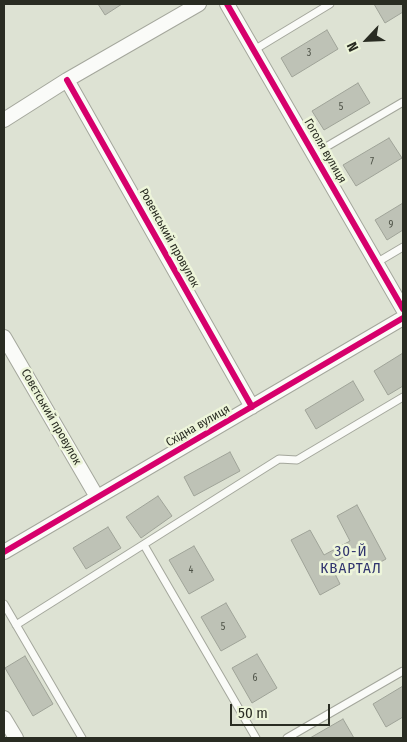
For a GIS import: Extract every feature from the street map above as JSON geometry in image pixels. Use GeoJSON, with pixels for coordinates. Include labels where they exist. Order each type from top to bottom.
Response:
{"type":"FeatureCollection","features":[{"type":"Feature","properties":{"kind":"street"},"geometry":{"type":"LineString","coordinates":[[4,120],[67,80],[199,4]]}},
{"type":"Feature","properties":{"kind":"street","name":"Гоголя вулиця"},"geometry":{"type":"LineString","coordinates":[[227,4],[403,309]]}},
{"type":"Feature","properties":{"kind":"street","name":"Ровенський провулок"},"geometry":{"type":"LineString","coordinates":[[67,80],[252,407]]}},
{"type":"Feature","properties":{"kind":"street","name":"Східна вулиця"},"geometry":{"type":"LineString","coordinates":[[4,552],[403,318]]}},
{"type":"Feature","properties":{"kind":"street","name":"Совєтський провулок"},"geometry":{"type":"LineString","coordinates":[[4,337],[97,497]]}},
{"type":"Feature","properties":{"kind":"street"},"geometry":{"type":"LineString","coordinates":[[4,718],[16,738]]}},
{"type":"Feature","properties":{"kind":"lane"},"geometry":{"type":"LineString","coordinates":[[254,50],[330,4]]}},
{"type":"Feature","properties":{"kind":"lane"},"geometry":{"type":"LineString","coordinates":[[314,154],[403,102]]}},
{"type":"Feature","properties":{"kind":"lane"},"geometry":{"type":"LineString","coordinates":[[376,263],[403,247]]}},
{"type":"Feature","properties":{"kind":"lane"},"geometry":{"type":"LineString","coordinates":[[16,625],[279,460],[297,460],[403,397]]}},
{"type":"Feature","properties":{"kind":"lane"},"geometry":{"type":"LineString","coordinates":[[144,545],[256,738]]}},
{"type":"Feature","properties":{"kind":"lane"},"geometry":{"type":"LineString","coordinates":[[4,604],[82,738]]}},
{"type":"Feature","properties":{"kind":"lane"},"geometry":{"type":"LineString","coordinates":[[287,738],[403,671]]}},
{"type":"Feature","properties":{"kind":"building"},"geometry":{"type":"Polygon","coordinates":[[[98,4],[122,4],[105,15],[98,4]]]}},
{"type":"Feature","properties":{"kind":"building"},"geometry":{"type":"Polygon","coordinates":[[[374,4],[403,4],[403,12],[385,23],[374,4]]]}},
{"type":"Feature","properties":{"kind":"building"},"geometry":{"type":"Polygon","coordinates":[[[327,30],[338,49],[292,77],[281,58],[327,30]]]}},
{"type":"Feature","properties":{"kind":"building"},"geometry":{"type":"Polygon","coordinates":[[[358,83],[370,103],[324,130],[312,111],[358,83]]]}},
{"type":"Feature","properties":{"kind":"building"},"geometry":{"type":"Polygon","coordinates":[[[389,138],[402,158],[356,186],[343,165],[389,138]]]}},
{"type":"Feature","properties":{"kind":"building"},"geometry":{"type":"Polygon","coordinates":[[[403,203],[403,230],[387,240],[375,220],[403,203]]]}},
{"type":"Feature","properties":{"kind":"building"},"geometry":{"type":"Polygon","coordinates":[[[403,353],[403,386],[388,395],[374,371],[403,353]]]}},
{"type":"Feature","properties":{"kind":"building"},"geometry":{"type":"Polygon","coordinates":[[[353,381],[364,400],[316,429],[305,410],[353,381]]]}},
{"type":"Feature","properties":{"kind":"building"},"geometry":{"type":"Polygon","coordinates":[[[230,452],[240,471],[194,496],[184,477],[230,452]]]}},
{"type":"Feature","properties":{"kind":"building"},"geometry":{"type":"Polygon","coordinates":[[[158,496],[172,516],[141,538],[126,517],[158,496]]]}},
{"type":"Feature","properties":{"kind":"building"},"geometry":{"type":"Polygon","coordinates":[[[357,505],[386,559],[366,570],[355,551],[330,564],[340,584],[320,595],[291,540],[310,530],[324,555],[350,541],[337,516],[357,505]]]}},
{"type":"Feature","properties":{"kind":"building"},"geometry":{"type":"Polygon","coordinates":[[[108,527],[121,548],[86,569],[73,548],[108,527]]]}},
{"type":"Feature","properties":{"kind":"building"},"geometry":{"type":"Polygon","coordinates":[[[194,546],[214,580],[189,594],[169,560],[194,546]]]}},
{"type":"Feature","properties":{"kind":"building"},"geometry":{"type":"Polygon","coordinates":[[[226,603],[246,637],[221,651],[201,617],[226,603]]]}},
{"type":"Feature","properties":{"kind":"building"},"geometry":{"type":"Polygon","coordinates":[[[257,654],[277,688],[252,703],[232,668],[257,654]]]}},
{"type":"Feature","properties":{"kind":"building"},"geometry":{"type":"Polygon","coordinates":[[[25,656],[53,704],[33,716],[5,668],[25,656]]]}},
{"type":"Feature","properties":{"kind":"building"},"geometry":{"type":"Polygon","coordinates":[[[403,686],[403,717],[386,727],[373,704],[403,686]]]}},
{"type":"Feature","properties":{"kind":"building"},"geometry":{"type":"Polygon","coordinates":[[[343,719],[354,738],[310,738],[343,719]]]}},
{"type":"Feature","properties":{"kind":"cycle path"},"geometry":{"type":"LineString","coordinates":[[227,4],[403,309]]}},
{"type":"Feature","properties":{"kind":"cycle path"},"geometry":{"type":"LineString","coordinates":[[67,80],[252,407]]}},
{"type":"Feature","properties":{"kind":"cycle path"},"geometry":{"type":"LineString","coordinates":[[4,552],[403,318]]}},
{"type":"Feature","properties":{"kind":"district","name":"30-Й КВАРТАЛ"},"geometry":{"type":"Point","coordinates":[351,560]}}]}
